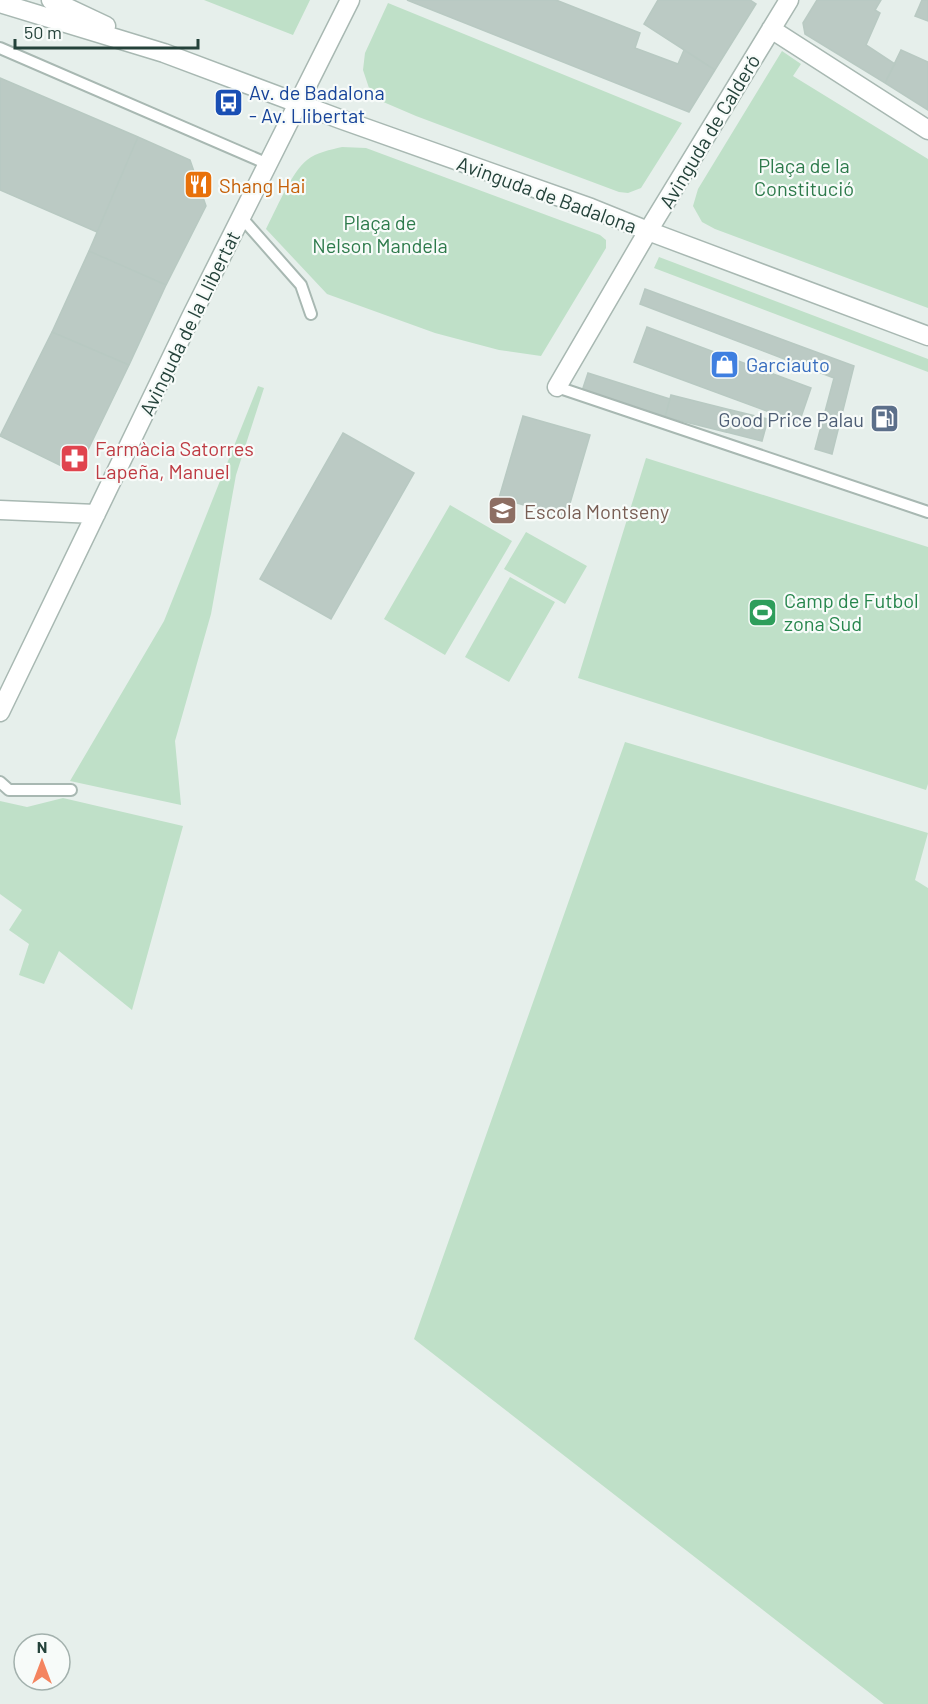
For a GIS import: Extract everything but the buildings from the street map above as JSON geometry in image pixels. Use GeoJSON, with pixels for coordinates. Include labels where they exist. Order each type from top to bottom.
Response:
{"type":"FeatureCollection","features":[{"type":"Feature","properties":{"kind":"street","name":"Avinguda de Badalona"},"geometry":{"type":"LineString","coordinates":[[51,0],[164,53]]}},
{"type":"Feature","properties":{"kind":"street","name":"Avinguda de la Llibertat"},"geometry":{"type":"LineString","coordinates":[[0,712],[241,217],[350,0]]}},
{"type":"Feature","properties":{"kind":"street","name":"Avinguda de Calderó"},"geometry":{"type":"LineString","coordinates":[[557,387],[648,231],[789,0]]}},
{"type":"Feature","properties":{"kind":"street","name":"Avinguda de Badalona"},"geometry":{"type":"LineString","coordinates":[[0,3],[164,53],[298,104],[591,208],[928,336]]}},
{"type":"Feature","properties":{"kind":"street"},"geometry":{"type":"LineString","coordinates":[[771,29],[928,130]]}},
{"type":"Feature","properties":{"kind":"street"},"geometry":{"type":"LineString","coordinates":[[0,510],[96,514]]}},
{"type":"Feature","properties":{"kind":"lane"},"geometry":{"type":"LineString","coordinates":[[0,48],[268,164]]}},
{"type":"Feature","properties":{"kind":"lane"},"geometry":{"type":"LineString","coordinates":[[241,217],[301,285],[310,314]]}},
{"type":"Feature","properties":{"kind":"lane"},"geometry":{"type":"LineString","coordinates":[[557,387],[928,512]]}},
{"type":"Feature","properties":{"kind":"lane"},"geometry":{"type":"LineString","coordinates":[[0,782],[9,790],[71,790]]}},
{"type":"Feature","properties":{"kind":"green space"},"geometry":{"type":"Polygon","coordinates":[[[204,0],[310,0],[293,35],[204,0]]]}},
{"type":"Feature","properties":{"kind":"green space"},"geometry":{"type":"Polygon","coordinates":[[[388,3],[682,123],[641,188],[628,193],[619,192],[416,116],[381,101],[369,88],[363,70],[365,53],[388,3]]]}},
{"type":"Feature","properties":{"kind":"green space","name":"Plaça de la Constitució"},"geometry":{"type":"Polygon","coordinates":[[[782,51],[801,64],[793,76],[928,159],[928,308],[715,229],[702,222],[693,206],[698,189],[782,51]]]}},
{"type":"Feature","properties":{"kind":"green space","name":"Plaça de Nelson Mandela"},"geometry":{"type":"Polygon","coordinates":[[[342,147],[366,148],[600,235],[606,240],[606,248],[541,356],[499,350],[435,333],[327,294],[266,229],[301,165],[315,155],[342,147]]]}},
{"type":"Feature","properties":{"kind":"green space"},"geometry":{"type":"Polygon","coordinates":[[[659,257],[928,359],[928,372],[654,268],[659,257]]]}},
{"type":"Feature","properties":{"kind":"green space"},"geometry":{"type":"Polygon","coordinates":[[[258,386],[264,388],[236,475],[211,614],[175,741],[181,805],[70,781],[164,621],[258,386]]]}},
{"type":"Feature","properties":{"kind":"green space","name":"Camp de Futbol zona Sud"},"geometry":{"type":"Polygon","coordinates":[[[646,458],[928,547],[928,784],[926,790],[578,678],[646,458]]]}},
{"type":"Feature","properties":{"kind":"green space"},"geometry":{"type":"Polygon","coordinates":[[[450,505],[512,541],[445,655],[384,619],[450,505]]]}},
{"type":"Feature","properties":{"kind":"green space"},"geometry":{"type":"Polygon","coordinates":[[[526,532],[587,566],[565,604],[504,569],[526,532]]]}},
{"type":"Feature","properties":{"kind":"green space"},"geometry":{"type":"Polygon","coordinates":[[[510,577],[555,602],[509,682],[465,657],[510,577]]]}},
{"type":"Feature","properties":{"kind":"green space"},"geometry":{"type":"Polygon","coordinates":[[[625,742],[928,833],[915,880],[928,888],[928,1704],[884,1704],[414,1339],[625,742]]]}},
{"type":"Feature","properties":{"kind":"green space"},"geometry":{"type":"Polygon","coordinates":[[[63,798],[183,826],[132,1010],[59,951],[44,984],[19,975],[29,944],[9,930],[22,910],[0,894],[0,801],[27,807],[63,798]]]}},
{"type":"Feature","properties":{"kind":"place","name":"Av. de Badalona - Av. Llibertat"},"geometry":{"type":"Point","coordinates":[228,103]}},
{"type":"Feature","properties":{"kind":"place","name":"Shang Hai"},"geometry":{"type":"Point","coordinates":[198,185]}},
{"type":"Feature","properties":{"kind":"place","name":"Garciauto"},"geometry":{"type":"Point","coordinates":[725,364]}},
{"type":"Feature","properties":{"kind":"place","name":"Good Price Palau"},"geometry":{"type":"Point","coordinates":[885,419]}},
{"type":"Feature","properties":{"kind":"place","name":"Farmàcia Satorres Lapeña, Manuel"},"geometry":{"type":"Point","coordinates":[74,459]}},
{"type":"Feature","properties":{"kind":"place","name":"Escola Montseny"},"geometry":{"type":"Point","coordinates":[503,511]}},
{"type":"Feature","properties":{"kind":"place","name":"Camp de Futbol zona Sud"},"geometry":{"type":"Point","coordinates":[763,612]}}]}
